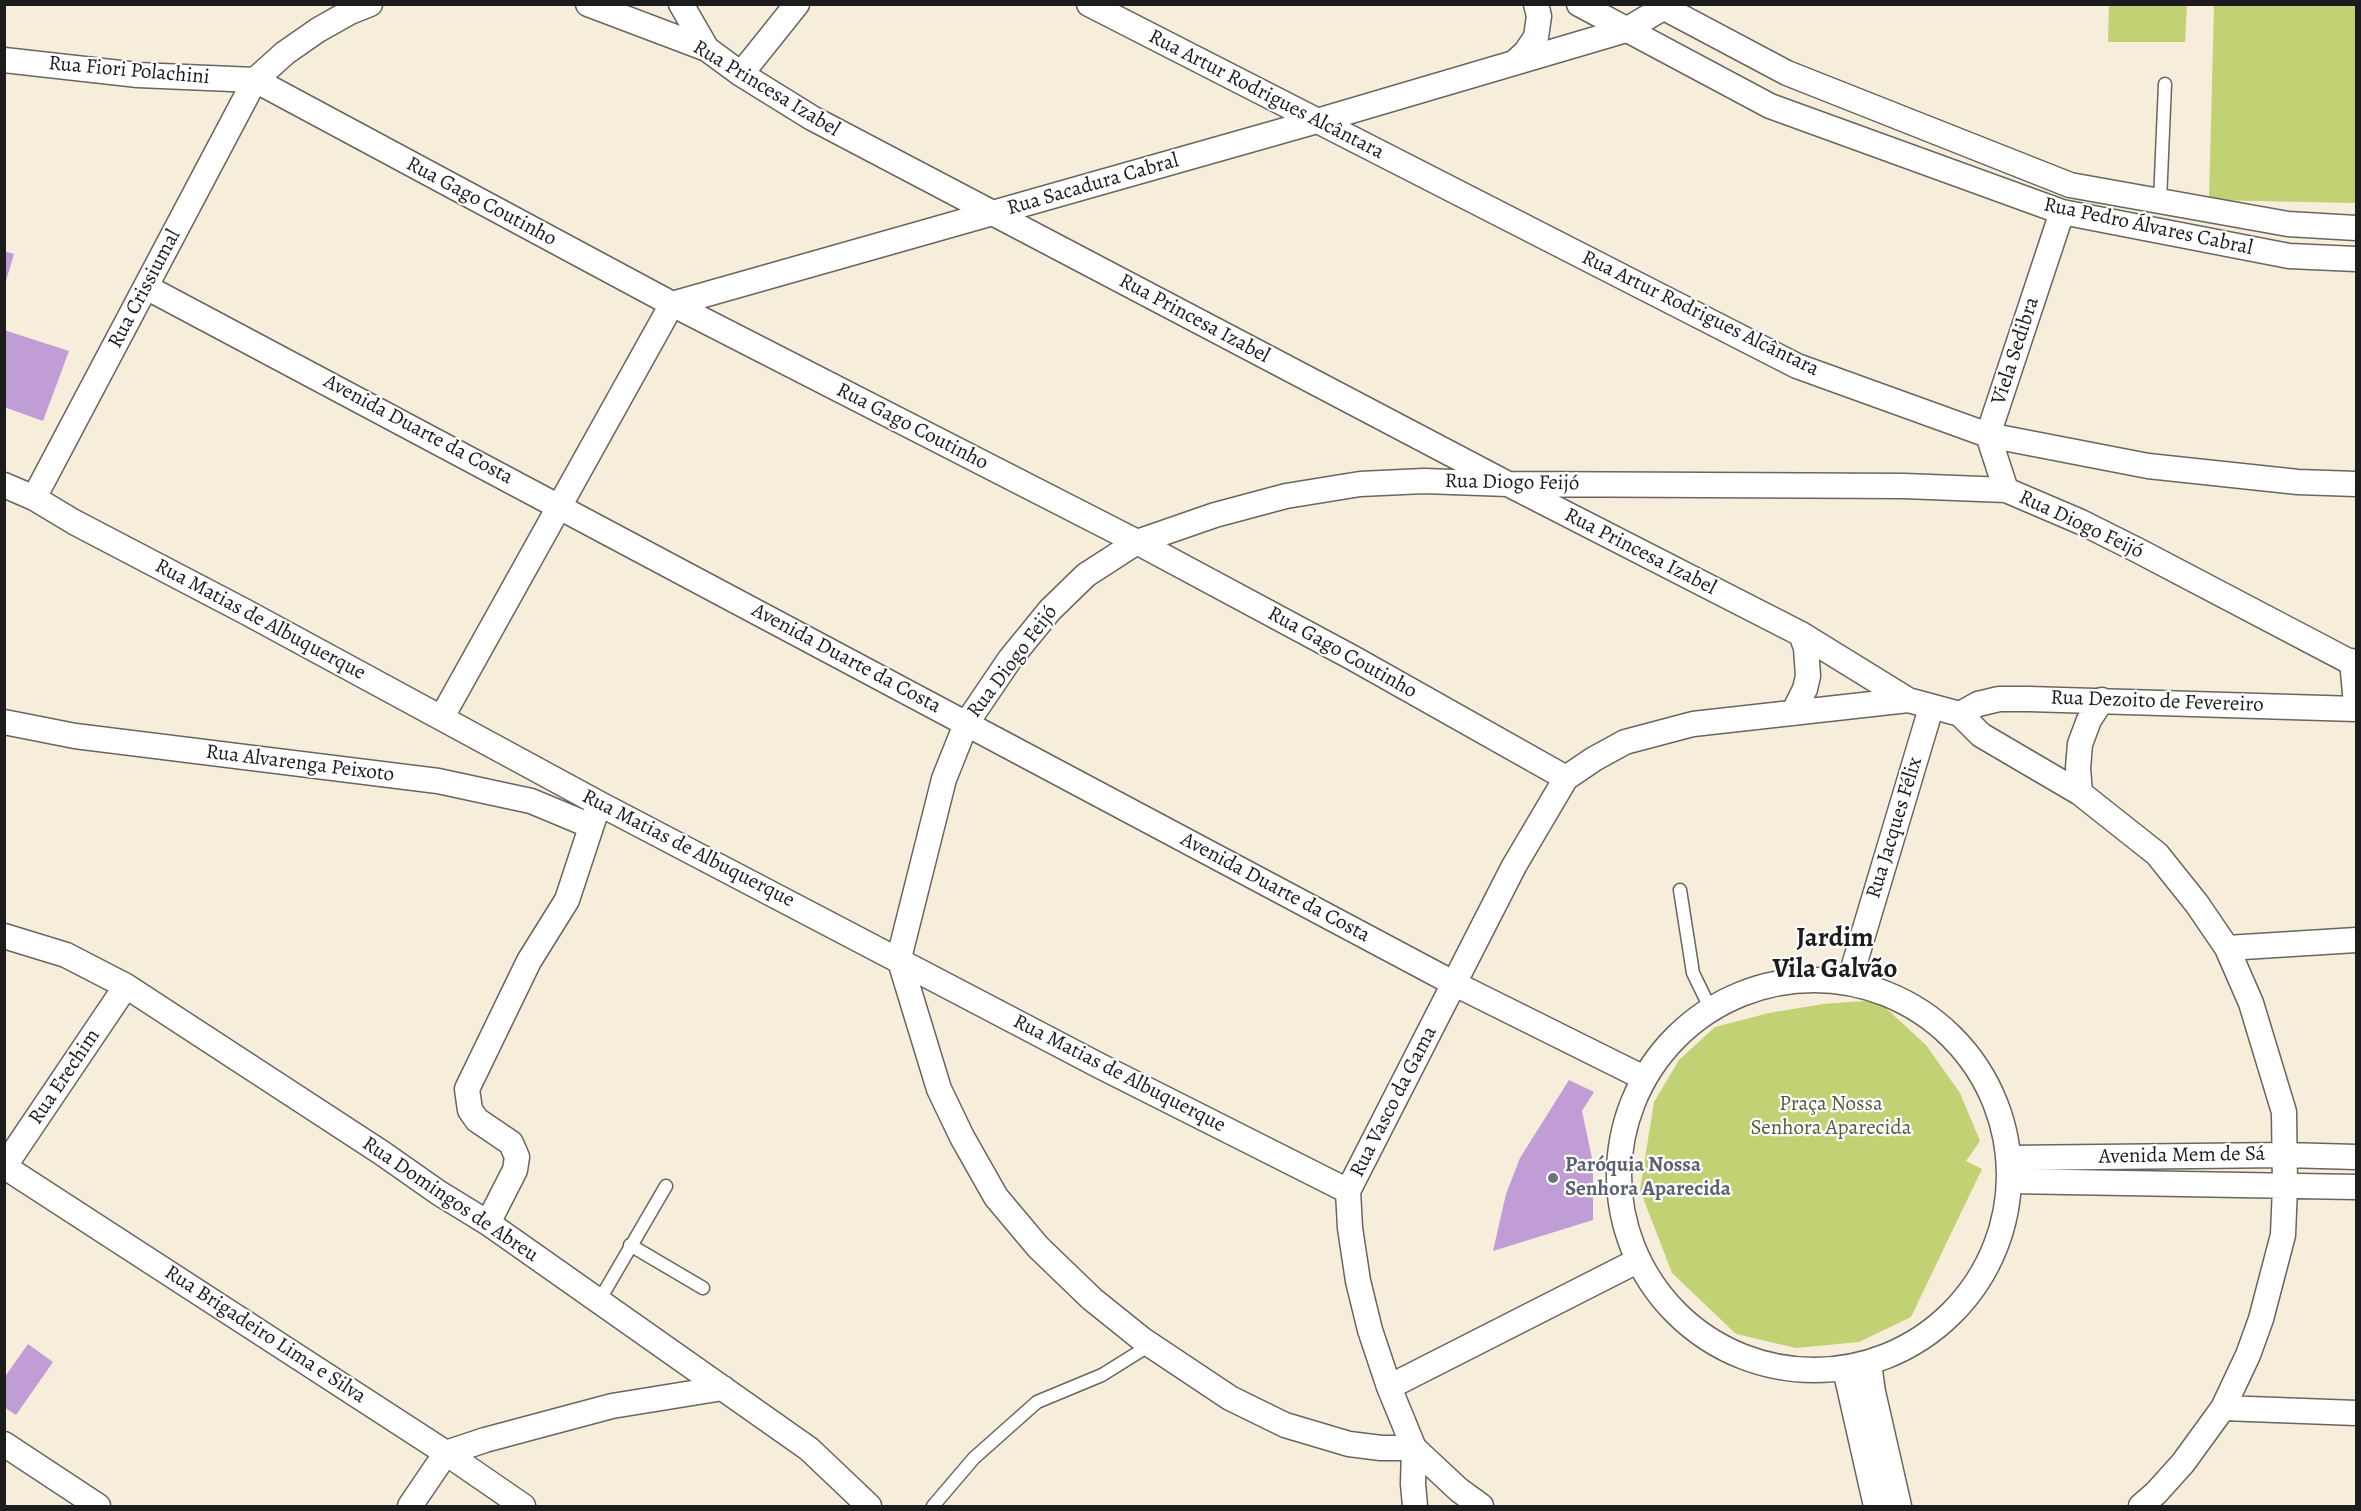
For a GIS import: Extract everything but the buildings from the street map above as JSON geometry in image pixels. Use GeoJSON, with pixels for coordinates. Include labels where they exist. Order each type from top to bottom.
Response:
{"type":"FeatureCollection","features":[{"type":"Feature","properties":{"kind":"street"},"geometry":{"type":"LineString","coordinates":[[255,80],[285,53],[318,30],[370,4]]}},
{"type":"Feature","properties":{"kind":"street","name":"Rua Princesa Izabel"},"geometry":{"type":"LineString","coordinates":[[588,4],[707,49],[741,74],[812,118],[992,214],[1508,484],[1801,634],[1908,700],[1960,714]]}},
{"type":"Feature","properties":{"kind":"street"},"geometry":{"type":"LineString","coordinates":[[681,4],[707,49]]}},
{"type":"Feature","properties":{"kind":"street"},"geometry":{"type":"LineString","coordinates":[[741,74],[797,4]]}},
{"type":"Feature","properties":{"kind":"street"},"geometry":{"type":"LineString","coordinates":[[1514,63],[1526,52],[1536,37],[1539,16],[1536,4]]}},
{"type":"Feature","properties":{"kind":"street","name":"Rua Pedro Álvares Cabral"},"geometry":{"type":"LineString","coordinates":[[1579,4],[1770,106],[2062,212],[2289,256],[2356,259]]}},
{"type":"Feature","properties":{"kind":"street","name":"Rua Sacadura Cabral"},"geometry":{"type":"LineString","coordinates":[[672,304],[1317,121],[1626,30],[1660,6]]}},
{"type":"Feature","properties":{"kind":"street","name":"Rua Pedro Álvares Cabral"},"geometry":{"type":"LineString","coordinates":[[1660,6],[1787,73],[2070,185],[2288,224],[2356,228]]}},
{"type":"Feature","properties":{"kind":"street","name":"Rua Artur Rodrigues Alcântara"},"geometry":{"type":"LineString","coordinates":[[1101,7],[1317,121],[1797,366],[1988,435],[2148,466],[2298,482],[2356,484]]}},
{"type":"Feature","properties":{"kind":"street","name":"Rua Fiori Polachini"},"geometry":{"type":"LineString","coordinates":[[4,60],[138,75],[255,80]]}},
{"type":"Feature","properties":{"kind":"street","name":"Rua Crissiumal"},"geometry":{"type":"LineString","coordinates":[[33,498],[255,80]]}},
{"type":"Feature","properties":{"kind":"street","name":"Rua Gago Coutinho"},"geometry":{"type":"LineString","coordinates":[[255,80],[672,304],[1137,542],[1353,658],[1566,778]]}},
{"type":"Feature","properties":{"kind":"street"},"geometry":{"type":"LineString","coordinates":[[1843,132],[1855,100]]}},
{"type":"Feature","properties":{"kind":"street","name":"Viela Sedibra"},"geometry":{"type":"LineString","coordinates":[[1988,435],[2062,212]]}},
{"type":"Feature","properties":{"kind":"street","name":"Avenida Duarte da Costa"},"geometry":{"type":"LineString","coordinates":[[146,287],[1455,984],[1644,1078]]}},
{"type":"Feature","properties":{"kind":"street"},"geometry":{"type":"LineString","coordinates":[[442,717],[672,304]]}},
{"type":"Feature","properties":{"kind":"street"},"geometry":{"type":"LineString","coordinates":[[1988,435],[2006,490]]}},
{"type":"Feature","properties":{"kind":"street","name":"Rua Diogo Feijó"},"geometry":{"type":"LineString","coordinates":[[899,958],[944,779],[966,724],[1010,659],[1050,610],[1086,575],[1137,542],[1215,515],[1286,496],[1360,484],[1424,481],[1508,484],[1904,486],[2006,490],[2139,551],[2354,663],[2356,704]]}},
{"type":"Feature","properties":{"kind":"street"},"geometry":{"type":"LineString","coordinates":[[4,486],[33,498]]}},
{"type":"Feature","properties":{"kind":"street","name":"Rua Matias de Albuquerque"},"geometry":{"type":"LineString","coordinates":[[33,498],[74,522],[442,717],[595,815],[899,958],[1090,1060],[1347,1191]]}},
{"type":"Feature","properties":{"kind":"street"},"geometry":{"type":"LineString","coordinates":[[1793,713],[1805,689],[1808,676],[1806,648],[1801,634]]}},
{"type":"Feature","properties":{"kind":"street","name":"Rua Dezoito de Fevereiro"},"geometry":{"type":"LineString","coordinates":[[1960,714],[1978,704],[2000,699],[2102,700],[2356,709]]}},
{"type":"Feature","properties":{"kind":"street"},"geometry":{"type":"LineString","coordinates":[[1566,778],[1625,742],[1693,724],[1908,700]]}},
{"type":"Feature","properties":{"kind":"street"},"geometry":{"type":"LineString","coordinates":[[2080,793],[2078,768],[2080,744],[2089,720],[2102,700]]}},
{"type":"Feature","properties":{"kind":"street","name":"Rua Jacques Félix"},"geometry":{"type":"LineString","coordinates":[[1849,982],[1931,708]]}},
{"type":"Feature","properties":{"kind":"street"},"geometry":{"type":"LineString","coordinates":[[1960,714],[1981,735],[2080,793],[2157,854],[2198,904],[2227,948],[2252,1003],[2284,1112],[2273,1237],[2278,1251],[2261,1319],[2248,1355],[2223,1408],[2183,1463],[2157,1493],[2141,1506]]}},
{"type":"Feature","properties":{"kind":"street","name":"Rua Alvarenga Peixoto"},"geometry":{"type":"LineString","coordinates":[[4,722],[75,736],[461,785],[595,815]]}},
{"type":"Feature","properties":{"kind":"street","name":"Rua Vasco da Gama"},"geometry":{"type":"LineString","coordinates":[[1414,1448],[1389,1387],[1370,1330],[1358,1281],[1347,1191],[1514,866],[1566,778]]}},
{"type":"Feature","properties":{"kind":"street"},"geometry":{"type":"LineString","coordinates":[[488,1223],[514,1170],[517,1157],[511,1143],[477,1120],[470,1110],[467,1089],[529,961],[567,900],[595,815]]}},
{"type":"Feature","properties":{"kind":"street","name":"Rua Domingos de Abreu"},"geometry":{"type":"LineString","coordinates":[[4,936],[66,955],[126,986],[488,1223],[809,1449],[869,1506]]}},
{"type":"Feature","properties":{"kind":"street"},"geometry":{"type":"LineString","coordinates":[[2227,948],[2356,940]]}},
{"type":"Feature","properties":{"kind":"street"},"geometry":{"type":"LineString","coordinates":[[899,958],[939,1089],[962,1137],[996,1197],[1038,1247],[1092,1299],[1150,1345],[1230,1398],[1285,1425],[1349,1444],[1381,1448],[1414,1448],[1459,1490],[1481,1506]]}},
{"type":"Feature","properties":{"kind":"street"},"geometry":{"type":"LineString","coordinates":[[1790,981],[1849,982],[1898,998],[1940,1025],[1974,1063],[1997,1108],[2008,1169],[2001,1229],[1982,1274],[1958,1306],[1913,1344],[1869,1364],[1845,1369],[1783,1370],[1723,1350],[1673,1312],[1637,1261],[1619,1200],[1622,1137],[1644,1078],[1682,1030],[1710,1008],[1732,997],[1790,981]]}},
{"type":"Feature","properties":{"kind":"street","name":"Rua Erechim"},"geometry":{"type":"LineString","coordinates":[[5,1167],[126,986]]}},
{"type":"Feature","properties":{"kind":"street","name":"Avenida Mem de Sá"},"geometry":{"type":"LineString","coordinates":[[2008,1169],[2279,1155],[2356,1157]]}},
{"type":"Feature","properties":{"kind":"street","name":"Rua Brigadeiro Lima e Silva"},"geometry":{"type":"LineString","coordinates":[[5,1167],[446,1453],[523,1506]]}},
{"type":"Feature","properties":{"kind":"street","name":"Avenida Mem de Sá"},"geometry":{"type":"LineString","coordinates":[[2008,1169],[2278,1186],[2356,1187]]}},
{"type":"Feature","properties":{"kind":"street"},"geometry":{"type":"LineString","coordinates":[[1389,1387],[1637,1261]]}},
{"type":"Feature","properties":{"kind":"street"},"geometry":{"type":"LineString","coordinates":[[1869,1364],[1873,1392],[1899,1506]]}},
{"type":"Feature","properties":{"kind":"street"},"geometry":{"type":"LineString","coordinates":[[1845,1369],[1876,1506]]}},
{"type":"Feature","properties":{"kind":"street"},"geometry":{"type":"LineString","coordinates":[[410,1506],[446,1453],[485,1440],[612,1406],[723,1388]]}},
{"type":"Feature","properties":{"kind":"street"},"geometry":{"type":"LineString","coordinates":[[2223,1408],[2356,1413]]}},
{"type":"Feature","properties":{"kind":"street"},"geometry":{"type":"LineString","coordinates":[[4,1444],[98,1506]]}},
{"type":"Feature","properties":{"kind":"street"},"geometry":{"type":"LineString","coordinates":[[1414,1448],[1413,1484],[1416,1506]]}},
{"type":"Feature","properties":{"kind":"lane"},"geometry":{"type":"LineString","coordinates":[[2160,201],[2165,84]]}},
{"type":"Feature","properties":{"kind":"lane"},"geometry":{"type":"LineString","coordinates":[[1680,890],[1693,974],[1710,1008]]}},
{"type":"Feature","properties":{"kind":"lane"},"geometry":{"type":"LineString","coordinates":[[599,1301],[666,1186]]}},
{"type":"Feature","properties":{"kind":"lane"},"geometry":{"type":"LineString","coordinates":[[630,1245],[703,1288]]}},
{"type":"Feature","properties":{"kind":"lane"},"geometry":{"type":"LineString","coordinates":[[933,1506],[974,1458],[1037,1402],[1102,1375],[1150,1345]]}},
{"type":"Feature","properties":{"kind":"green space"},"geometry":{"type":"Polygon","coordinates":[[[2109,5],[2187,5],[2185,42],[2108,42],[2109,5]]]}},
{"type":"Feature","properties":{"kind":"green space"},"geometry":{"type":"Polygon","coordinates":[[[2214,5],[2356,5],[2356,203],[2209,200],[2214,5]]]}},
{"type":"Feature","properties":{"kind":"green space","name":"Praça Nossa Senhora Aparecida"},"geometry":{"type":"Polygon","coordinates":[[[1877,1000],[1926,1045],[1960,1093],[1980,1141],[1966,1161],[1982,1169],[1911,1317],[1859,1342],[1796,1348],[1736,1334],[1672,1273],[1640,1190],[1654,1102],[1679,1060],[1715,1027],[1769,1013],[1823,1004],[1877,1000]]]}},
{"type":"Feature","properties":{"kind":"place","name":"Paróquia Nossa Senhora Aparecida"},"geometry":{"type":"Point","coordinates":[1553,1178]}},
{"type":"Feature","properties":{"kind":"district","name":"Jardim Vila Galvão"},"geometry":{"type":"Point","coordinates":[1835,954]}}]}
